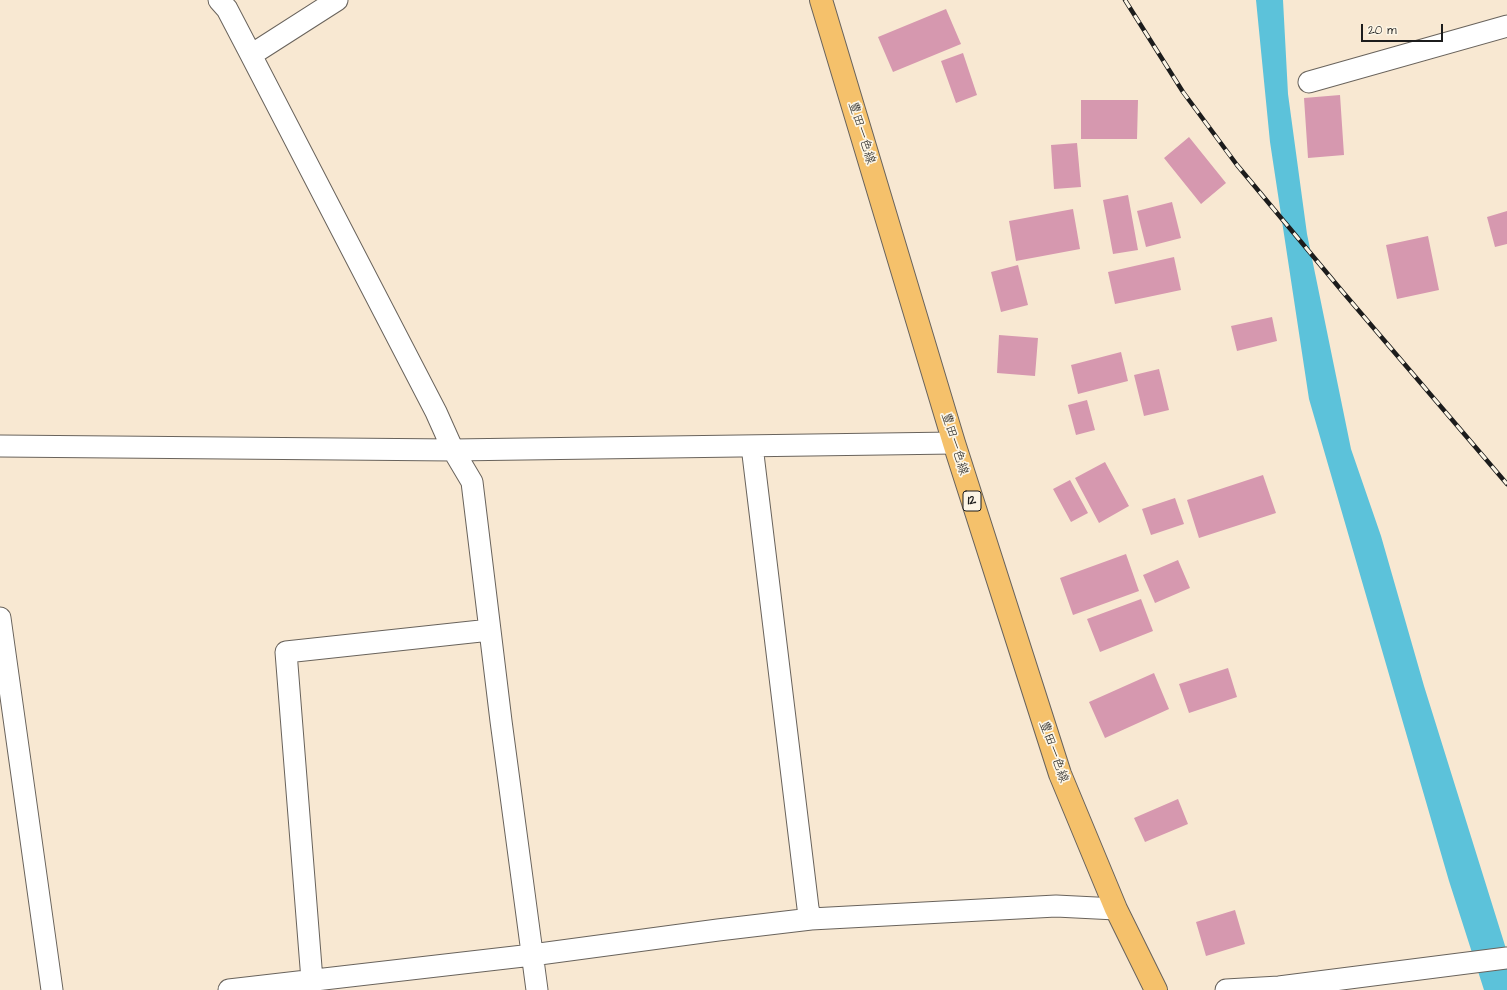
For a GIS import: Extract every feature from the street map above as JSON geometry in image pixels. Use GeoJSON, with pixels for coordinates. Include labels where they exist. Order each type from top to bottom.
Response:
{"type":"FeatureCollection","features":[{"type":"Feature","properties":{"kind":"main road","name":"豊田一色線"},"geometry":{"type":"LineString","coordinates":[[820,0],[954,443],[1060,774],[1116,909],[1156,990]]}},
{"type":"Feature","properties":{"kind":"street"},"geometry":{"type":"LineString","coordinates":[[219,0],[227,9],[436,412],[453,450],[472,482],[537,990]]}},
{"type":"Feature","properties":{"kind":"street"},"geometry":{"type":"LineString","coordinates":[[251,55],[337,0]]}},
{"type":"Feature","properties":{"kind":"street"},"geometry":{"type":"LineString","coordinates":[[1309,82],[1507,26]]}},
{"type":"Feature","properties":{"kind":"street"},"geometry":{"type":"LineString","coordinates":[[0,446],[453,450],[954,443]]}},
{"type":"Feature","properties":{"kind":"street"},"geometry":{"type":"LineString","coordinates":[[752,446],[808,908],[811,919]]}},
{"type":"Feature","properties":{"kind":"street"},"geometry":{"type":"LineString","coordinates":[[0,618],[52,990]]}},
{"type":"Feature","properties":{"kind":"street"},"geometry":{"type":"LineString","coordinates":[[312,980],[286,652],[490,630]]}},
{"type":"Feature","properties":{"kind":"street"},"geometry":{"type":"LineString","coordinates":[[229,990],[532,955],[811,919],[1056,906],[1116,909]]}},
{"type":"Feature","properties":{"kind":"street"},"geometry":{"type":"LineString","coordinates":[[1226,990],[1279,987],[1507,958]]}},
{"type":"Feature","properties":{"kind":"water"},"geometry":{"type":"Polygon","coordinates":[[[1256,0],[1283,0],[1288,94],[1307,234],[1351,449],[1381,536],[1424,686],[1507,952],[1507,990],[1484,990],[1449,881],[1309,399],[1270,142],[1256,0]]]}},
{"type":"Feature","properties":{"kind":"building"},"geometry":{"type":"Polygon","coordinates":[[[946,9],[961,44],[893,72],[878,37],[946,9]]]}},
{"type":"Feature","properties":{"kind":"building"},"geometry":{"type":"Polygon","coordinates":[[[963,53],[977,95],[956,103],[941,61],[963,53]]]}},
{"type":"Feature","properties":{"kind":"building"},"geometry":{"type":"Polygon","coordinates":[[[1340,95],[1344,155],[1308,158],[1304,98],[1340,95]]]}},
{"type":"Feature","properties":{"kind":"building"},"geometry":{"type":"Polygon","coordinates":[[[1081,100],[1138,100],[1137,139],[1081,139],[1081,100]]]}},
{"type":"Feature","properties":{"kind":"building"},"geometry":{"type":"Polygon","coordinates":[[[1189,137],[1226,183],[1201,204],[1164,158],[1189,137]]]}},
{"type":"Feature","properties":{"kind":"building"},"geometry":{"type":"Polygon","coordinates":[[[1077,143],[1081,187],[1054,189],[1051,145],[1077,143]]]}},
{"type":"Feature","properties":{"kind":"building"},"geometry":{"type":"Polygon","coordinates":[[[1128,195],[1138,250],[1113,254],[1103,200],[1128,195]]]}},
{"type":"Feature","properties":{"kind":"building"},"geometry":{"type":"Polygon","coordinates":[[[1172,202],[1181,238],[1146,247],[1137,211],[1172,202]]]}},
{"type":"Feature","properties":{"kind":"building"},"geometry":{"type":"Polygon","coordinates":[[[1073,209],[1080,249],[1016,261],[1009,221],[1073,209]]]}},
{"type":"Feature","properties":{"kind":"building"},"geometry":{"type":"Polygon","coordinates":[[[1507,211],[1507,244],[1495,247],[1487,217],[1507,211]]]}},
{"type":"Feature","properties":{"kind":"building"},"geometry":{"type":"Polygon","coordinates":[[[1428,236],[1439,290],[1397,299],[1386,245],[1428,236]]]}},
{"type":"Feature","properties":{"kind":"building"},"geometry":{"type":"Polygon","coordinates":[[[1174,257],[1181,290],[1115,304],[1108,272],[1174,257]]]}},
{"type":"Feature","properties":{"kind":"building"},"geometry":{"type":"Polygon","coordinates":[[[1018,265],[1028,305],[1001,312],[991,272],[1018,265]]]}},
{"type":"Feature","properties":{"kind":"building"},"geometry":{"type":"Polygon","coordinates":[[[1272,317],[1277,341],[1237,351],[1231,326],[1272,317]]]}},
{"type":"Feature","properties":{"kind":"building"},"geometry":{"type":"Polygon","coordinates":[[[999,335],[1038,338],[1035,376],[997,373],[999,335]]]}},
{"type":"Feature","properties":{"kind":"building"},"geometry":{"type":"Polygon","coordinates":[[[1121,352],[1128,381],[1078,394],[1071,365],[1121,352]]]}},
{"type":"Feature","properties":{"kind":"building"},"geometry":{"type":"Polygon","coordinates":[[[1159,369],[1169,410],[1144,416],[1134,375],[1159,369]]]}},
{"type":"Feature","properties":{"kind":"building"},"geometry":{"type":"Polygon","coordinates":[[[1087,400],[1095,430],[1076,435],[1068,405],[1087,400]]]}},
{"type":"Feature","properties":{"kind":"building"},"geometry":{"type":"Polygon","coordinates":[[[1105,462],[1129,506],[1099,523],[1075,478],[1105,462]]]}},
{"type":"Feature","properties":{"kind":"building"},"geometry":{"type":"Polygon","coordinates":[[[1263,475],[1276,513],[1199,538],[1187,500],[1263,475]]]}},
{"type":"Feature","properties":{"kind":"building"},"geometry":{"type":"Polygon","coordinates":[[[1070,480],[1088,513],[1071,522],[1053,489],[1070,480]]]}},
{"type":"Feature","properties":{"kind":"building"},"geometry":{"type":"Polygon","coordinates":[[[1175,498],[1184,524],[1151,535],[1142,509],[1175,498]]]}},
{"type":"Feature","properties":{"kind":"building"},"geometry":{"type":"Polygon","coordinates":[[[1126,554],[1139,591],[1073,615],[1060,578],[1126,554]]]}},
{"type":"Feature","properties":{"kind":"building"},"geometry":{"type":"Polygon","coordinates":[[[1178,560],[1190,588],[1155,603],[1143,575],[1178,560]]]}},
{"type":"Feature","properties":{"kind":"building"},"geometry":{"type":"Polygon","coordinates":[[[1141,599],[1153,631],[1100,652],[1087,619],[1141,599]]]}},
{"type":"Feature","properties":{"kind":"building"},"geometry":{"type":"Polygon","coordinates":[[[1228,668],[1237,697],[1189,713],[1179,684],[1228,668]]]}},
{"type":"Feature","properties":{"kind":"building"},"geometry":{"type":"Polygon","coordinates":[[[1154,673],[1169,709],[1105,738],[1089,702],[1154,673]]]}},
{"type":"Feature","properties":{"kind":"building"},"geometry":{"type":"Polygon","coordinates":[[[1178,799],[1188,824],[1145,842],[1134,818],[1178,799]]]}},
{"type":"Feature","properties":{"kind":"building"},"geometry":{"type":"Polygon","coordinates":[[[1235,910],[1245,944],[1206,956],[1196,922],[1235,910]]]}},
{"type":"Feature","properties":{"kind":"railway"},"geometry":{"type":"LineString","coordinates":[[1125,0],[1183,92],[1237,165],[1342,291],[1507,484]]}}]}
